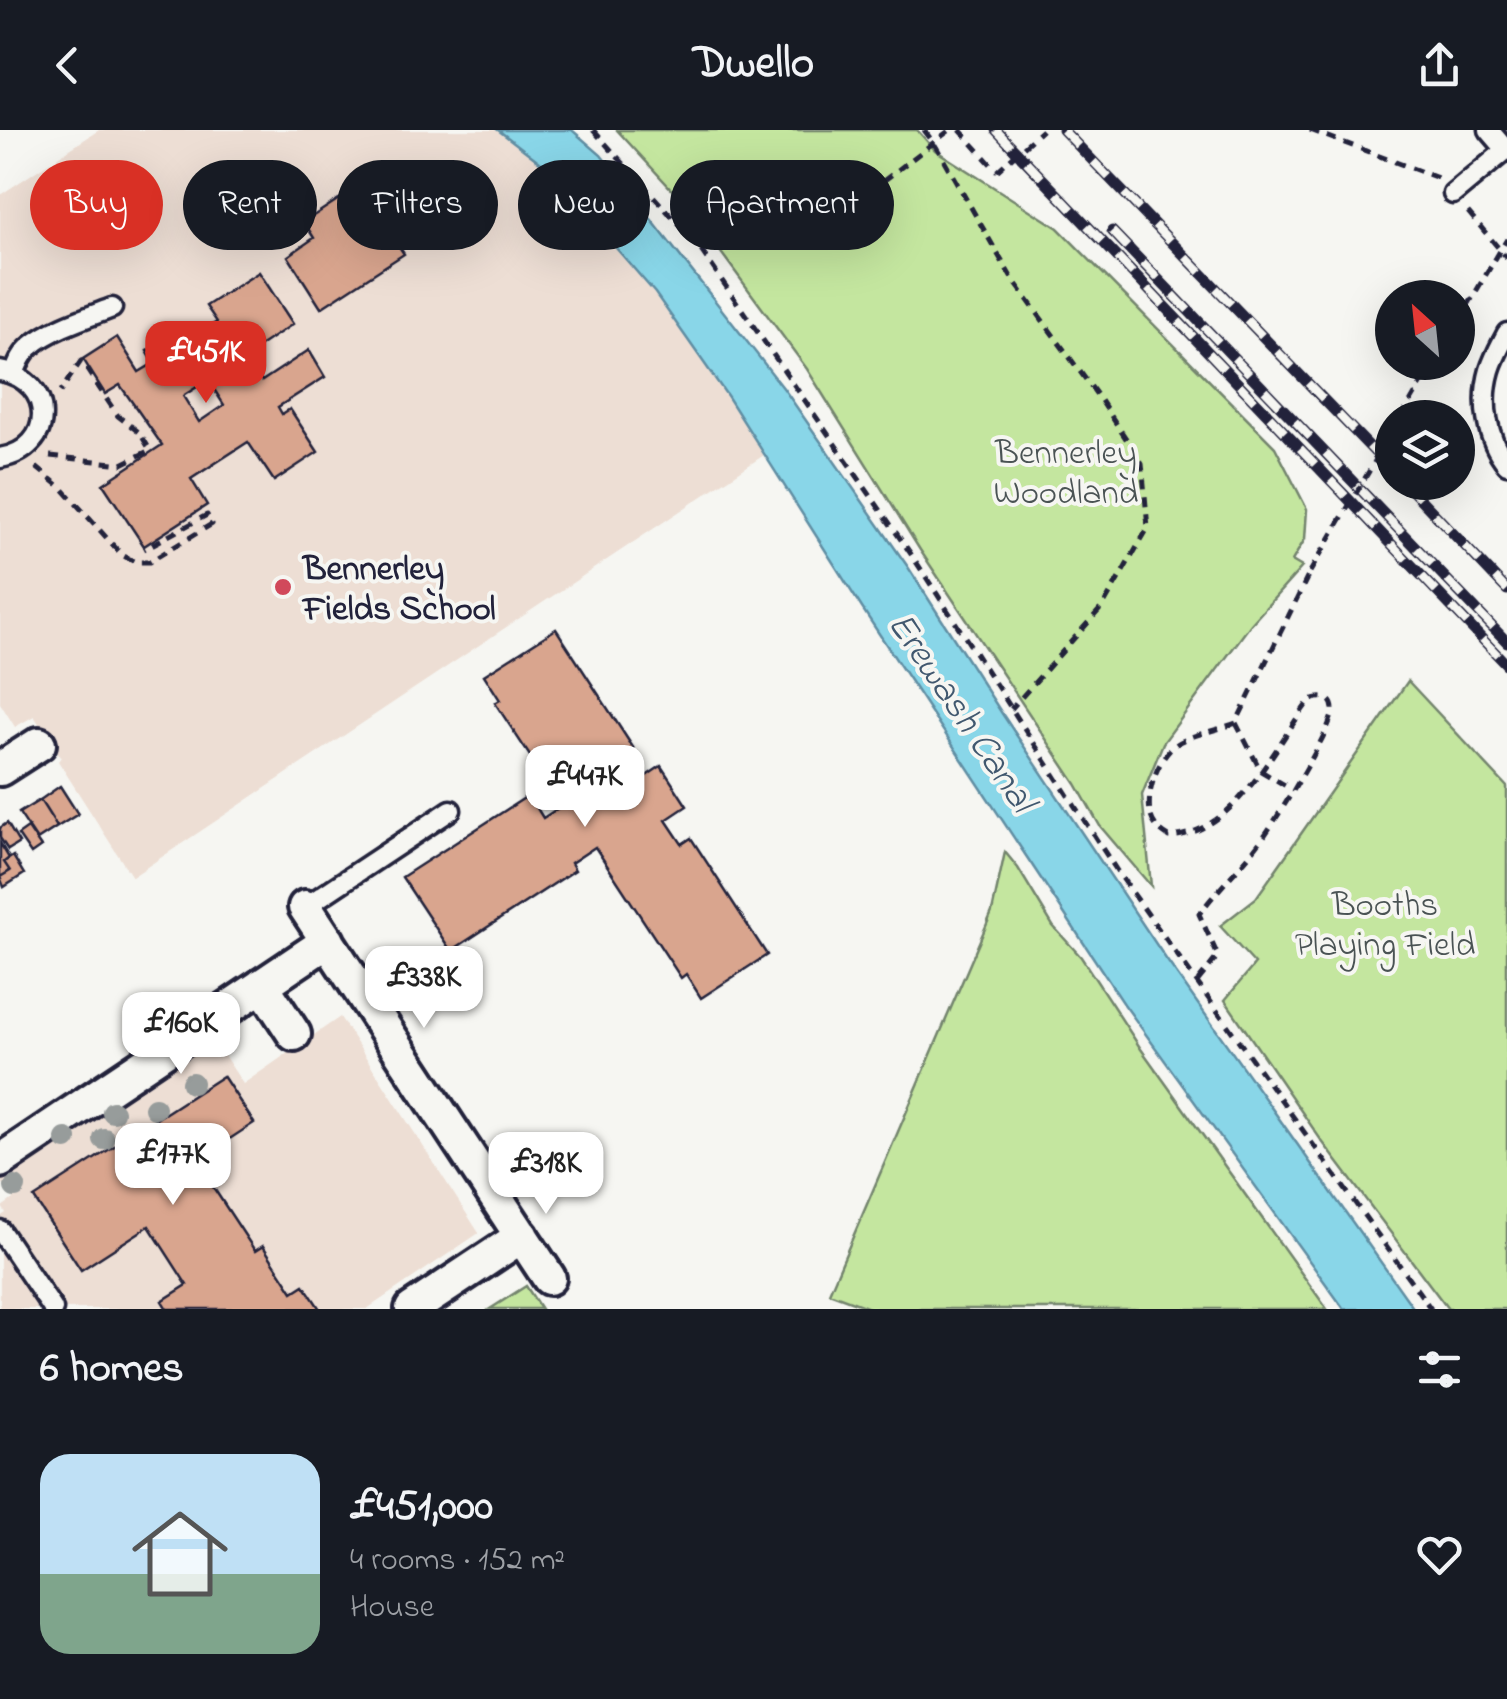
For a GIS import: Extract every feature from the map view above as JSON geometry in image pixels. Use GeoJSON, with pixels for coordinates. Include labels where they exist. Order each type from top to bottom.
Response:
{"type":"FeatureCollection","features":[{"type":"Feature","properties":{"kind":"street"},"geometry":{"type":"LineString","coordinates":[[0,769],[38,744]]}},
{"type":"Feature","properties":{"kind":"street"},"geometry":{"type":"LineString","coordinates":[[306,908],[549,1278]]}},
{"type":"Feature","properties":{"kind":"street"},"geometry":{"type":"LineString","coordinates":[[0,1162],[328,941]]}},
{"type":"Feature","properties":{"kind":"street"},"geometry":{"type":"LineString","coordinates":[[262,986],[294,1034]]}},
{"type":"Feature","properties":{"kind":"street"},"geometry":{"type":"LineString","coordinates":[[412,1309],[522,1236]]}},
{"type":"Feature","properties":{"kind":"lane"},"geometry":{"type":"LineString","coordinates":[[1453,194],[1506,151],[1489,130]]}},
{"type":"Feature","properties":{"kind":"lane"},"geometry":{"type":"LineString","coordinates":[[0,458],[16,455],[28,447],[38,435],[42,421],[36,392],[26,381],[7,372],[39,340],[112,308]]}},
{"type":"Feature","properties":{"kind":"lane"},"geometry":{"type":"LineString","coordinates":[[1507,332],[1490,370],[1485,399],[1487,425],[1507,464]]}},
{"type":"Feature","properties":{"kind":"lane"},"geometry":{"type":"LineString","coordinates":[[306,908],[452,810]]}},
{"type":"Feature","properties":{"kind":"lane"},"geometry":{"type":"LineString","coordinates":[[0,1230],[53,1309]]}},
{"type":"Feature","properties":{"kind":"path"},"geometry":{"type":"LineString","coordinates":[[593,130],[670,214]]}},
{"type":"Feature","properties":{"kind":"path"},"geometry":{"type":"LineString","coordinates":[[924,130],[1011,276],[1142,463],[1148,528],[1103,606],[1010,710]]}},
{"type":"Feature","properties":{"kind":"path"},"geometry":{"type":"LineString","coordinates":[[894,173],[950,130]]}},
{"type":"Feature","properties":{"kind":"path"},"geometry":{"type":"LineString","coordinates":[[960,130],[997,171],[1042,130]]}},
{"type":"Feature","properties":{"kind":"path"},"geometry":{"type":"LineString","coordinates":[[1310,130],[1440,179],[1507,258]]}},
{"type":"Feature","properties":{"kind":"path"},"geometry":{"type":"LineString","coordinates":[[1475,293],[1507,239]]}},
{"type":"Feature","properties":{"kind":"path"},"geometry":{"type":"LineString","coordinates":[[701,250],[913,557],[1117,870],[1431,1309]]}},
{"type":"Feature","properties":{"kind":"path"},"geometry":{"type":"LineString","coordinates":[[50,456],[122,464],[150,450],[140,433],[118,416],[81,361]]}},
{"type":"Feature","properties":{"kind":"path"},"geometry":{"type":"LineString","coordinates":[[1198,981],[1217,960],[1218,952],[1200,914],[1258,844],[1294,791],[1334,711],[1332,704],[1327,698],[1310,700],[1240,799],[1216,820],[1189,835],[1169,837],[1158,830],[1150,812],[1150,791],[1172,748],[1236,723],[1310,572],[1375,461]]}},
{"type":"Feature","properties":{"kind":"path"},"geometry":{"type":"LineString","coordinates":[[36,467],[63,489],[122,556],[135,562],[154,560],[212,524],[207,516],[144,549]]}},
{"type":"Feature","properties":{"kind":"path"},"geometry":{"type":"LineString","coordinates":[[1236,723],[1260,771],[1294,791]]}},
{"type":"Feature","properties":{"kind":"shaded area","name":"Bennerley Fields School"},"geometry":{"type":"Polygon","coordinates":[[[99,130],[498,130],[537,160],[518,160],[518,250],[618,250],[655,293],[764,455],[132,877],[34,716],[15,727],[0,703],[0,195],[30,175],[30,250],[163,250],[163,160],[53,160],[99,130]]]}},
{"type":"Feature","properties":{"kind":"shaded area"},"geometry":{"type":"Polygon","coordinates":[[[340,1017],[479,1233],[367,1309],[0,1309],[0,1217],[6,1213],[2,1207],[13,1199],[0,1179],[211,1035],[243,1084],[340,1017]]]}},
{"type":"Feature","properties":{"kind":"green space","name":"Bennerley Woodland"},"geometry":{"type":"Polygon","coordinates":[[[617,130],[917,130],[935,150],[1058,228],[1275,447],[1307,509],[1305,539],[1292,561],[1302,567],[1251,624],[1163,743],[1142,795],[1151,886],[1100,826],[807,369],[719,250],[894,250],[894,160],[670,160],[670,188],[650,166],[650,160],[645,160],[617,130]]]}},
{"type":"Feature","properties":{"kind":"green space","name":"Booths Playing Field"},"geometry":{"type":"Polygon","coordinates":[[[1408,681],[1507,787],[1507,1309],[1448,1309],[1321,1140],[1225,1000],[1255,964],[1220,926],[1256,898],[1408,681]]]}},
{"type":"Feature","properties":{"kind":"green space"},"geometry":{"type":"Polygon","coordinates":[[[1005,852],[1053,926],[1081,957],[1141,1049],[1327,1309],[872,1309],[829,1293],[992,912],[1005,852]]]}},
{"type":"Feature","properties":{"kind":"green space"},"geometry":{"type":"Polygon","coordinates":[[[526,1286],[541,1309],[490,1309],[526,1286]]]}},
{"type":"Feature","properties":{"kind":"water"},"geometry":{"type":"Polygon","coordinates":[[[498,130],[572,130],[605,160],[537,160],[498,130]]]}},
{"type":"Feature","properties":{"kind":"water","name":"Erewash Canal"},"geometry":{"type":"Polygon","coordinates":[[[650,218],[670,243],[670,250],[675,250],[784,389],[908,567],[1166,959],[1414,1309],[1344,1309],[1124,1004],[862,608],[728,397],[655,293],[618,250],[650,250],[650,218]]]}},
{"type":"Feature","properties":{"kind":"building"},"geometry":{"type":"Polygon","coordinates":[[[337,200],[337,250],[401,250],[404,254],[321,308],[288,256],[297,250],[317,250],[317,213],[337,200]]]}},
{"type":"Feature","properties":{"kind":"building"},"geometry":{"type":"Polygon","coordinates":[[[259,272],[293,324],[245,356],[262,381],[309,350],[325,377],[278,407],[282,414],[290,409],[318,452],[274,481],[248,442],[191,479],[207,505],[144,546],[103,484],[162,445],[120,385],[105,394],[83,359],[117,337],[139,372],[154,363],[147,351],[190,325],[196,334],[217,322],[206,306],[259,272]],[[208,380],[183,396],[199,422],[224,405],[208,380]]]}},
{"type":"Feature","properties":{"kind":"building"},"geometry":{"type":"Polygon","coordinates":[[[556,629],[634,749],[618,760],[633,785],[661,766],[687,806],[666,820],[682,844],[691,838],[767,955],[701,998],[686,974],[681,978],[595,847],[571,863],[575,870],[451,951],[402,877],[529,795],[543,818],[575,797],[571,792],[559,800],[495,703],[500,700],[484,675],[556,629]]]}},
{"type":"Feature","properties":{"kind":"building"},"geometry":{"type":"Polygon","coordinates":[[[60,786],[78,814],[57,827],[40,800],[60,786]]]}},
{"type":"Feature","properties":{"kind":"building"},"geometry":{"type":"Polygon","coordinates":[[[40,800],[57,827],[37,840],[19,813],[40,800]]]}},
{"type":"Feature","properties":{"kind":"building"},"geometry":{"type":"Polygon","coordinates":[[[7,823],[19,843],[8,850],[0,838],[0,828],[7,823]]]}},
{"type":"Feature","properties":{"kind":"building"},"geometry":{"type":"Polygon","coordinates":[[[28,828],[41,847],[31,854],[18,835],[28,828]]]}},
{"type":"Feature","properties":{"kind":"building"},"geometry":{"type":"Polygon","coordinates":[[[0,843],[9,858],[4,862],[10,871],[0,877],[0,843]]]}},
{"type":"Feature","properties":{"kind":"building"},"geometry":{"type":"Polygon","coordinates":[[[13,856],[24,874],[4,887],[0,877],[10,871],[4,862],[13,856]]]}},
{"type":"Feature","properties":{"kind":"building"},"geometry":{"type":"Polygon","coordinates":[[[223,1076],[254,1123],[196,1161],[255,1251],[263,1246],[293,1292],[304,1285],[320,1309],[167,1309],[162,1301],[187,1285],[149,1226],[81,1270],[34,1198],[223,1076]]]}},
{"type":"Feature","properties":{"kind":"railway"},"geometry":{"type":"LineString","coordinates":[[996,130],[1507,665]]}},
{"type":"Feature","properties":{"kind":"railway"},"geometry":{"type":"LineString","coordinates":[[1063,130],[1375,452]]}},
{"type":"Feature","properties":{"kind":"railway"},"geometry":{"type":"LineString","coordinates":[[1112,231],[1507,642]]}},
{"type":"Feature","properties":{"kind":"railway"},"geometry":{"type":"LineString","coordinates":[[1421,500],[1507,590]]}},
{"type":"Feature","properties":{"kind":"place","name":"Bennerley Fields School"},"geometry":{"type":"Point","coordinates":[283,587]}}]}
